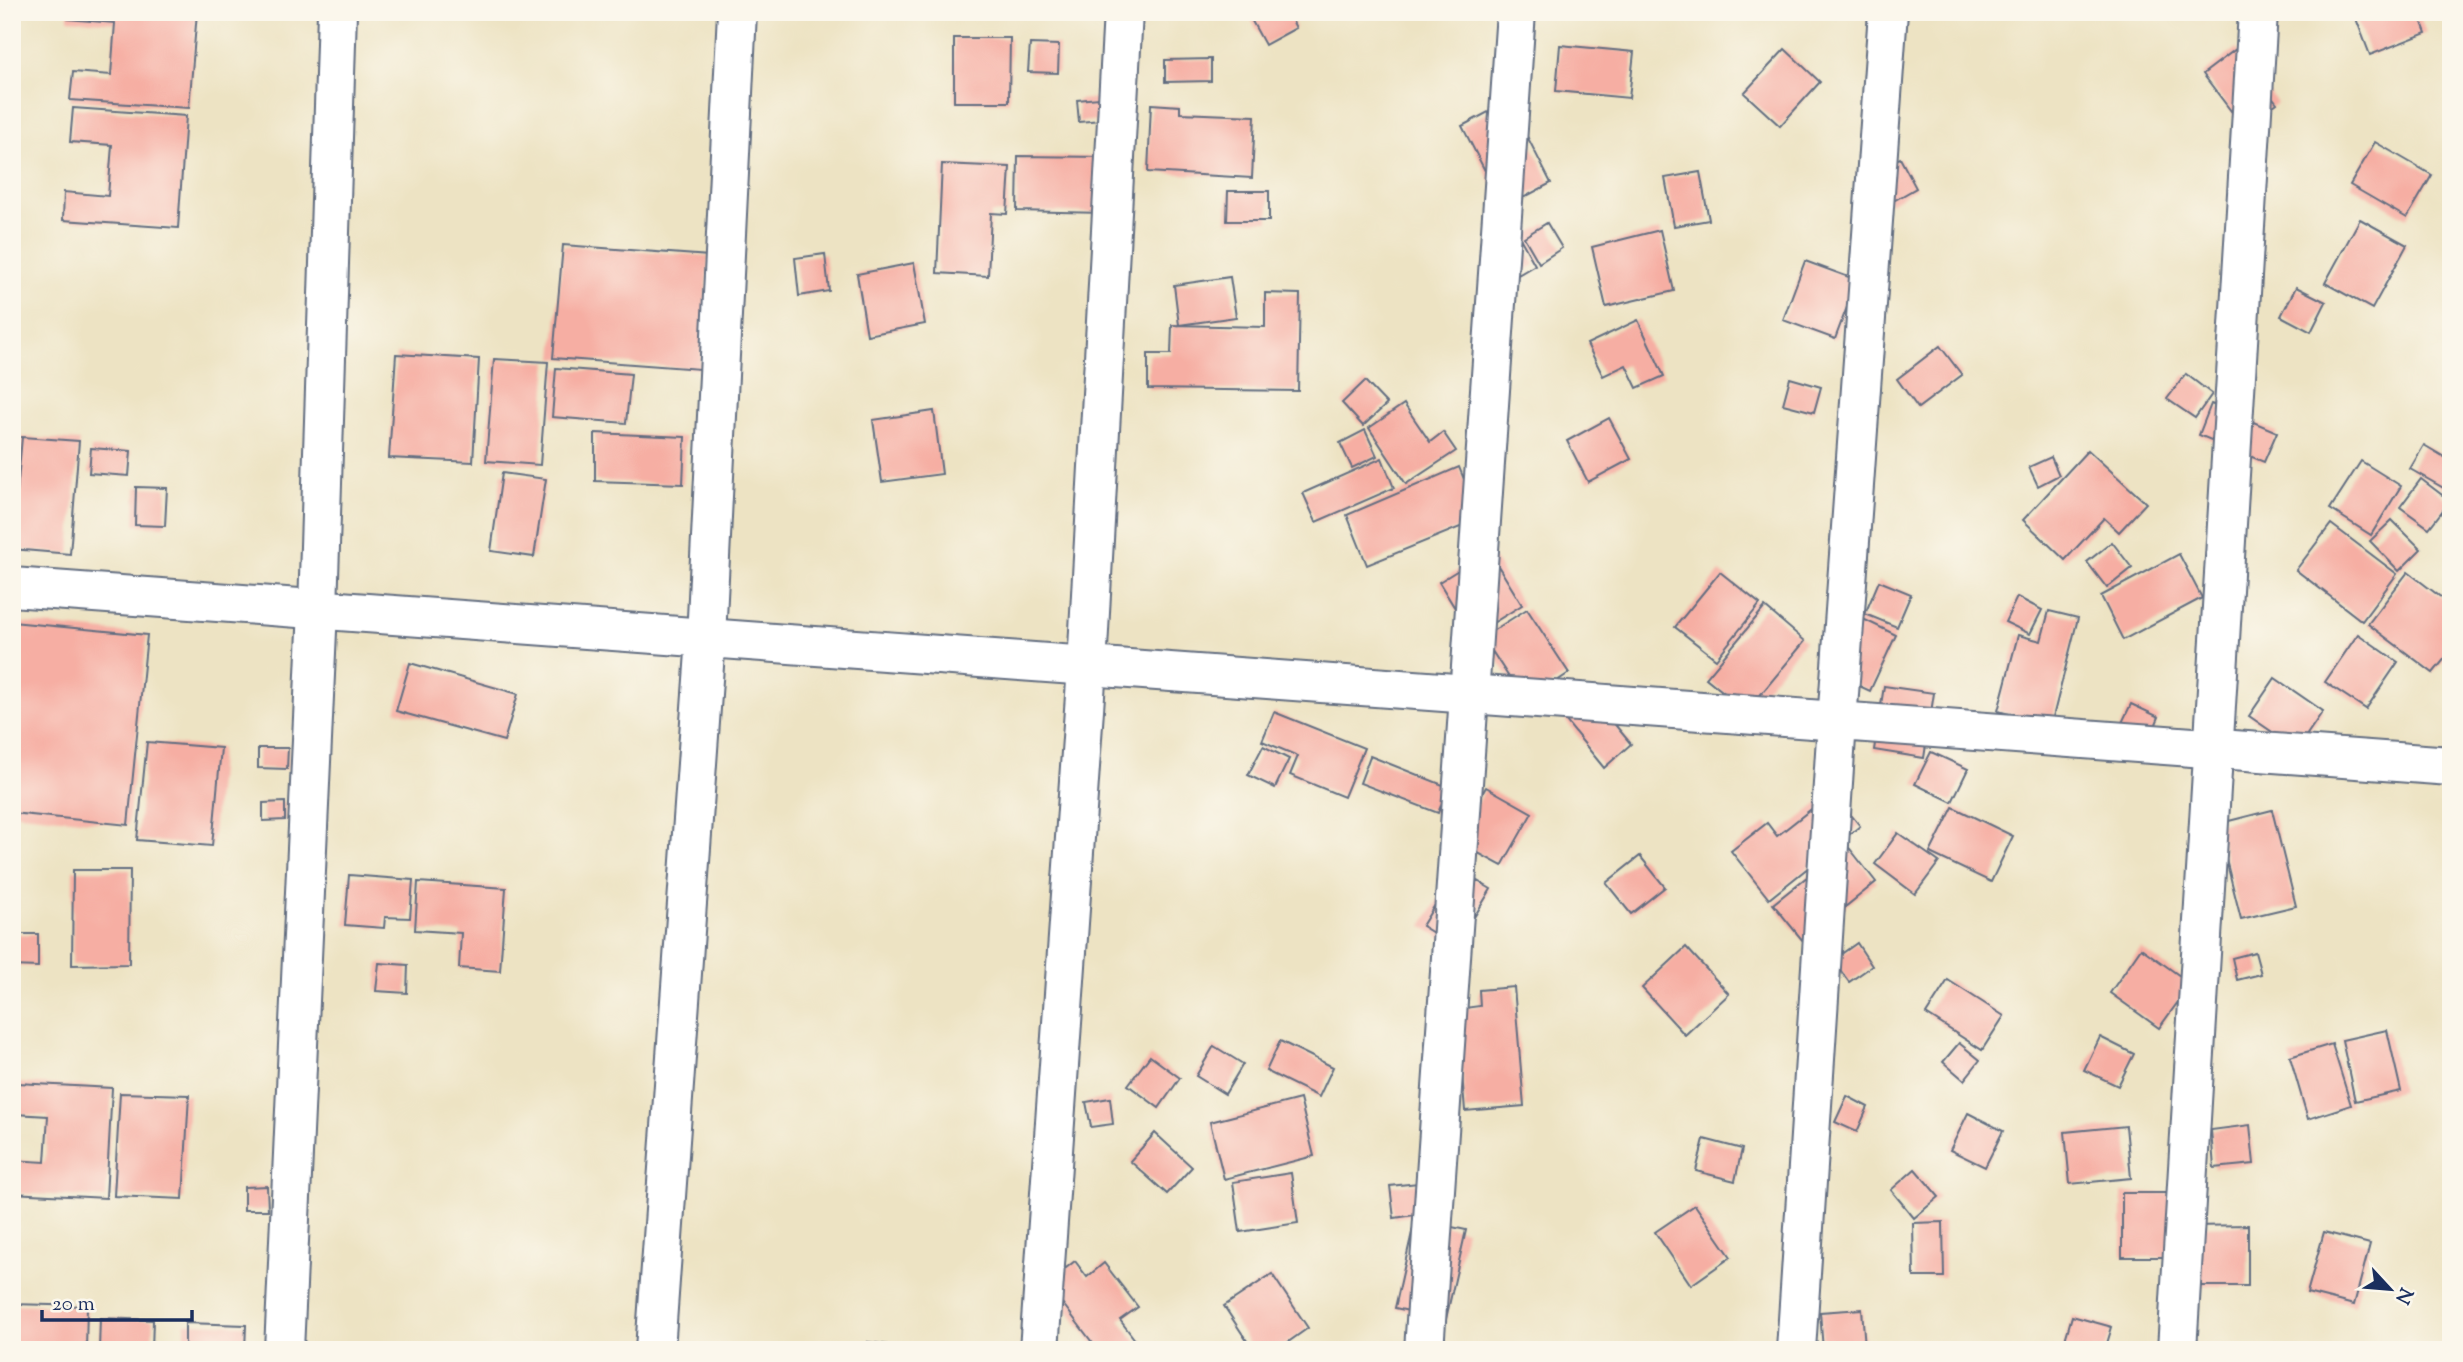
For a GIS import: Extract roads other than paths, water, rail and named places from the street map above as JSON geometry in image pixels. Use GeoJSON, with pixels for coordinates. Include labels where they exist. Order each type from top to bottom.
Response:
{"type":"FeatureCollection","features":[{"type":"Feature","properties":{"kind":"street"},"geometry":{"type":"LineString","coordinates":[[284,1350],[318,609],[337,12]]}},
{"type":"Feature","properties":{"kind":"street"},"geometry":{"type":"LineString","coordinates":[[655,1350],[706,638],[737,12]]}},
{"type":"Feature","properties":{"kind":"street"},"geometry":{"type":"LineString","coordinates":[[1039,1350],[1087,667],[1123,12]]}},
{"type":"Feature","properties":{"kind":"street"},"geometry":{"type":"LineString","coordinates":[[1424,1350],[1516,12]]}},
{"type":"Feature","properties":{"kind":"street"},"geometry":{"type":"LineString","coordinates":[[1796,1350],[1837,722],[1888,12]]}},
{"type":"Feature","properties":{"kind":"street"},"geometry":{"type":"LineString","coordinates":[[2177,1350],[2216,749],[2258,12]]}},
{"type":"Feature","properties":{"kind":"street"},"geometry":{"type":"LineString","coordinates":[[12,587],[2451,766]]}}]}
